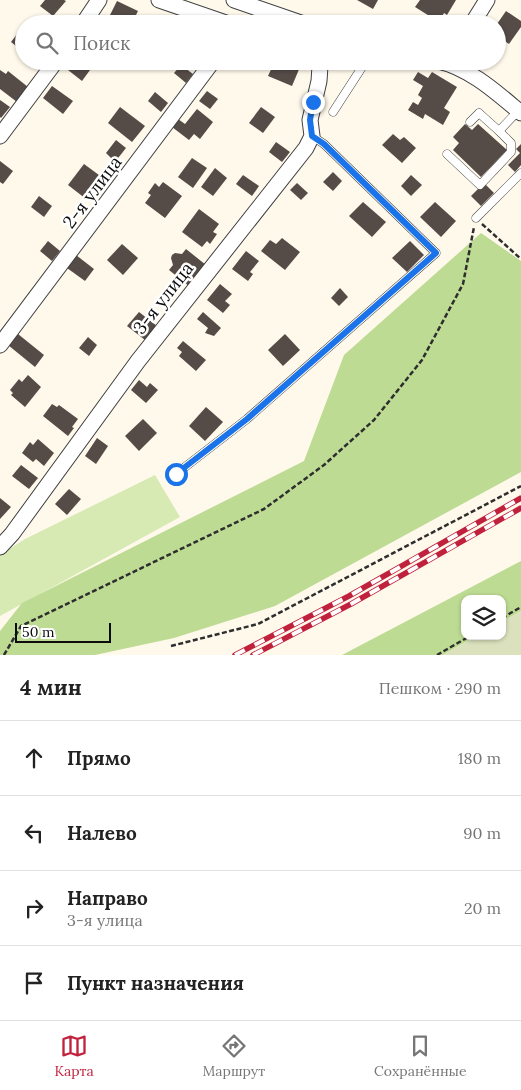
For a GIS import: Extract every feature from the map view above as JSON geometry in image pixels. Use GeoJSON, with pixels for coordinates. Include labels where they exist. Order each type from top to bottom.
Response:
{"type":"FeatureCollection","features":[{"type":"Feature","properties":{"kind":"street"},"geometry":{"type":"LineString","coordinates":[[89,15],[99,0]]}},
{"type":"Feature","properties":{"kind":"street"},"geometry":{"type":"LineString","coordinates":[[159,0],[202,15]]}},
{"type":"Feature","properties":{"kind":"street"},"geometry":{"type":"LineString","coordinates":[[234,0],[278,15]]}},
{"type":"Feature","properties":{"kind":"street"},"geometry":{"type":"LineString","coordinates":[[478,15],[487,0]]}},
{"type":"Feature","properties":{"kind":"street"},"geometry":{"type":"LineString","coordinates":[[0,136],[49,70]]}},
{"type":"Feature","properties":{"kind":"street","name":"2-я улица"},"geometry":{"type":"LineString","coordinates":[[0,345],[206,70]]}},
{"type":"Feature","properties":{"kind":"street"},"geometry":{"type":"LineString","coordinates":[[312,136],[310,120],[320,70]]}},
{"type":"Feature","properties":{"kind":"street"},"geometry":{"type":"LineString","coordinates":[[461,70],[497,93],[520,112]]}},
{"type":"Feature","properties":{"kind":"street","name":"3-я улица"},"geometry":{"type":"LineString","coordinates":[[0,547],[12,534],[138,361],[306,148],[312,136]]}},
{"type":"Feature","properties":{"kind":"lane"},"geometry":{"type":"LineString","coordinates":[[333,112],[360,70]]}},
{"type":"Feature","properties":{"kind":"lane"},"geometry":{"type":"LineString","coordinates":[[499,131],[520,112]]}},
{"type":"Feature","properties":{"kind":"lane"},"geometry":{"type":"LineString","coordinates":[[447,154],[480,185],[511,152],[511,143],[479,113],[470,122]]}},
{"type":"Feature","properties":{"kind":"lane"},"geometry":{"type":"LineString","coordinates":[[176,474],[247,419],[436,253],[324,144],[312,136]]}},
{"type":"Feature","properties":{"kind":"lane"},"geometry":{"type":"LineString","coordinates":[[476,218],[521,172]]}},
{"type":"Feature","properties":{"kind":"path"},"geometry":{"type":"LineString","coordinates":[[476,218],[521,259]]}},
{"type":"Feature","properties":{"kind":"path"},"geometry":{"type":"LineString","coordinates":[[4,655],[21,626],[264,509],[324,465],[374,420],[422,360],[463,284],[476,218]]}},
{"type":"Feature","properties":{"kind":"path"},"geometry":{"type":"LineString","coordinates":[[171,646],[258,624],[521,486]]}},
{"type":"Feature","properties":{"kind":"path"},"geometry":{"type":"LineString","coordinates":[[506,616],[521,607]]}},
{"type":"Feature","properties":{"kind":"path"},"geometry":{"type":"LineString","coordinates":[[437,655],[463,640]]}},
{"type":"Feature","properties":{"kind":"green space"},"geometry":{"type":"Polygon","coordinates":[[[481,233],[521,261],[521,472],[275,606],[174,638],[95,655],[0,655],[0,631],[22,603],[304,461],[344,355],[481,233]]]}},
{"type":"Feature","properties":{"kind":"green space"},"geometry":{"type":"Polygon","coordinates":[[[155,475],[180,517],[0,616],[0,555],[25,539],[155,475]]]}},
{"type":"Feature","properties":{"kind":"green space"},"geometry":{"type":"Polygon","coordinates":[[[521,561],[521,611],[506,620],[506,595],[461,595],[461,640],[469,640],[443,655],[342,655],[521,561]]]}},
{"type":"Feature","properties":{"kind":"green space"},"geometry":{"type":"Polygon","coordinates":[[[521,611],[521,655],[443,655],[469,640],[506,640],[506,620],[521,611]]]}},
{"type":"Feature","properties":{"kind":"building"},"geometry":{"type":"Polygon","coordinates":[[[45,0],[66,1],[54,15],[40,6],[45,0]]]}},
{"type":"Feature","properties":{"kind":"building"},"geometry":{"type":"Polygon","coordinates":[[[357,0],[378,0],[373,9],[357,0]]]}},
{"type":"Feature","properties":{"kind":"building"},"geometry":{"type":"Polygon","coordinates":[[[420,0],[456,0],[447,15],[444,13],[443,15],[428,15],[415,7],[420,0]]]}},
{"type":"Feature","properties":{"kind":"building"},"geometry":{"type":"Polygon","coordinates":[[[117,1],[138,11],[136,15],[110,15],[117,1]]]}},
{"type":"Feature","properties":{"kind":"building"},"geometry":{"type":"Polygon","coordinates":[[[506,11],[521,21],[521,27],[509,44],[506,42],[506,15],[503,15],[506,11]]]}},
{"type":"Feature","properties":{"kind":"building"},"geometry":{"type":"Polygon","coordinates":[[[15,37],[15,45],[11,42],[15,37]]]}},
{"type":"Feature","properties":{"kind":"building"},"geometry":{"type":"Polygon","coordinates":[[[0,70],[6,74],[8,71],[28,87],[17,102],[0,89],[0,70]]]}},
{"type":"Feature","properties":{"kind":"building"},"geometry":{"type":"Polygon","coordinates":[[[68,70],[90,70],[82,81],[68,70]]]}},
{"type":"Feature","properties":{"kind":"building"},"geometry":{"type":"Polygon","coordinates":[[[177,70],[188,70],[193,74],[186,83],[174,73],[177,70]]]}},
{"type":"Feature","properties":{"kind":"building"},"geometry":{"type":"Polygon","coordinates":[[[271,70],[299,70],[292,86],[268,76],[271,70]]]}},
{"type":"Feature","properties":{"kind":"building"},"geometry":{"type":"Polygon","coordinates":[[[418,72],[428,78],[432,72],[457,87],[444,108],[450,112],[443,125],[425,114],[423,119],[408,110],[413,102],[418,105],[422,98],[418,95],[423,86],[413,80],[418,72]]]}},
{"type":"Feature","properties":{"kind":"building"},"geometry":{"type":"Polygon","coordinates":[[[52,86],[73,101],[63,114],[43,98],[52,86]]]}},
{"type":"Feature","properties":{"kind":"building"},"geometry":{"type":"Polygon","coordinates":[[[207,91],[218,99],[210,109],[199,101],[207,91]]]}},
{"type":"Feature","properties":{"kind":"building"},"geometry":{"type":"Polygon","coordinates":[[[155,92],[168,103],[161,112],[148,101],[155,92]]]}},
{"type":"Feature","properties":{"kind":"building"},"geometry":{"type":"Polygon","coordinates":[[[0,100],[10,107],[1,118],[0,117],[0,100]]]}},
{"type":"Feature","properties":{"kind":"building"},"geometry":{"type":"Polygon","coordinates":[[[120,107],[145,126],[132,142],[108,123],[120,107]]]}},
{"type":"Feature","properties":{"kind":"building"},"geometry":{"type":"Polygon","coordinates":[[[261,107],[275,117],[263,133],[249,123],[261,107]]]}},
{"type":"Feature","properties":{"kind":"building"},"geometry":{"type":"Polygon","coordinates":[[[197,109],[213,122],[200,139],[194,134],[189,140],[172,127],[178,119],[185,124],[197,109]]]}},
{"type":"Feature","properties":{"kind":"building"},"geometry":{"type":"Polygon","coordinates":[[[465,124],[472,130],[478,124],[507,150],[481,177],[453,150],[459,143],[453,137],[465,124]]]}},
{"type":"Feature","properties":{"kind":"building"},"geometry":{"type":"Polygon","coordinates":[[[393,134],[400,140],[404,137],[416,148],[402,163],[382,145],[393,134]]]}},
{"type":"Feature","properties":{"kind":"building"},"geometry":{"type":"Polygon","coordinates":[[[116,140],[126,148],[115,162],[106,153],[116,140]]]}},
{"type":"Feature","properties":{"kind":"building"},"geometry":{"type":"Polygon","coordinates":[[[276,142],[290,152],[282,162],[269,152],[276,142]]]}},
{"type":"Feature","properties":{"kind":"building"},"geometry":{"type":"Polygon","coordinates":[[[521,144],[521,165],[515,172],[508,165],[520,153],[516,149],[521,144]]]}},
{"type":"Feature","properties":{"kind":"building"},"geometry":{"type":"Polygon","coordinates":[[[192,158],[207,168],[193,188],[178,177],[192,158]]]}},
{"type":"Feature","properties":{"kind":"building"},"geometry":{"type":"Polygon","coordinates":[[[0,161],[13,171],[3,184],[0,182],[0,161]]]}},
{"type":"Feature","properties":{"kind":"building"},"geometry":{"type":"Polygon","coordinates":[[[84,164],[103,178],[86,199],[68,185],[84,164]]]}},
{"type":"Feature","properties":{"kind":"building"},"geometry":{"type":"Polygon","coordinates":[[[215,168],[227,178],[213,196],[201,187],[215,168]]]}},
{"type":"Feature","properties":{"kind":"building"},"geometry":{"type":"Polygon","coordinates":[[[333,172],[342,181],[333,191],[323,182],[333,172]]]}},
{"type":"Feature","properties":{"kind":"building"},"geometry":{"type":"Polygon","coordinates":[[[243,175],[259,186],[252,196],[236,184],[243,175]]]}},
{"type":"Feature","properties":{"kind":"building"},"geometry":{"type":"Polygon","coordinates":[[[411,175],[422,185],[411,196],[401,186],[411,175]]]}},
{"type":"Feature","properties":{"kind":"building"},"geometry":{"type":"Polygon","coordinates":[[[163,182],[182,196],[165,218],[145,203],[151,195],[148,193],[155,183],[159,187],[163,182]]]}},
{"type":"Feature","properties":{"kind":"building"},"geometry":{"type":"Polygon","coordinates":[[[297,183],[308,193],[301,200],[290,190],[297,183]]]}},
{"type":"Feature","properties":{"kind":"building"},"geometry":{"type":"Polygon","coordinates":[[[484,183],[494,193],[481,206],[471,196],[484,183]]]}},
{"type":"Feature","properties":{"kind":"building"},"geometry":{"type":"Polygon","coordinates":[[[39,196],[52,206],[44,217],[31,207],[39,196]]]}},
{"type":"Feature","properties":{"kind":"building"},"geometry":{"type":"Polygon","coordinates":[[[363,202],[386,222],[372,237],[349,216],[363,202]]]}},
{"type":"Feature","properties":{"kind":"building"},"geometry":{"type":"Polygon","coordinates":[[[435,202],[456,221],[441,237],[420,217],[435,202]]]}},
{"type":"Feature","properties":{"kind":"building"},"geometry":{"type":"Polygon","coordinates":[[[199,209],[219,224],[213,232],[217,234],[210,244],[207,241],[202,247],[182,232],[199,209]]]}},
{"type":"Feature","properties":{"kind":"building"},"geometry":{"type":"Polygon","coordinates":[[[282,238],[300,252],[285,270],[261,251],[270,240],[276,244],[282,238]]]}},
{"type":"Feature","properties":{"kind":"building"},"geometry":{"type":"Polygon","coordinates":[[[48,241],[60,251],[52,261],[40,251],[48,241]]]}},
{"type":"Feature","properties":{"kind":"building"},"geometry":{"type":"Polygon","coordinates":[[[410,241],[424,255],[407,272],[392,258],[410,241]]]}},
{"type":"Feature","properties":{"kind":"building"},"geometry":{"type":"Polygon","coordinates":[[[122,244],[138,258],[123,275],[107,260],[122,244]]]}},
{"type":"Feature","properties":{"kind":"building"},"geometry":{"type":"Polygon","coordinates":[[[186,249],[206,265],[189,286],[169,270],[173,265],[172,255],[175,253],[182,254],[186,249]]]}},
{"type":"Feature","properties":{"kind":"building"},"geometry":{"type":"Polygon","coordinates":[[[246,251],[259,261],[250,272],[253,274],[248,281],[232,269],[246,251]]]}},
{"type":"Feature","properties":{"kind":"building"},"geometry":{"type":"Polygon","coordinates":[[[76,255],[94,269],[85,281],[67,268],[76,255]]]}},
{"type":"Feature","properties":{"kind":"building"},"geometry":{"type":"Polygon","coordinates":[[[220,284],[232,294],[225,301],[230,305],[223,313],[207,300],[220,284]]]}},
{"type":"Feature","properties":{"kind":"building"},"geometry":{"type":"Polygon","coordinates":[[[340,288],[348,297],[339,306],[331,298],[340,288]]]}},
{"type":"Feature","properties":{"kind":"building"},"geometry":{"type":"Polygon","coordinates":[[[139,312],[157,326],[145,340],[127,326],[139,312]]]}},
{"type":"Feature","properties":{"kind":"building"},"geometry":{"type":"Polygon","coordinates":[[[203,312],[221,328],[214,336],[205,333],[208,328],[197,319],[203,312]]]}},
{"type":"Feature","properties":{"kind":"building"},"geometry":{"type":"Polygon","coordinates":[[[18,334],[44,355],[35,367],[8,345],[18,334]]]}},
{"type":"Feature","properties":{"kind":"building"},"geometry":{"type":"Polygon","coordinates":[[[285,334],[300,350],[283,366],[268,350],[285,334]]]}},
{"type":"Feature","properties":{"kind":"building"},"geometry":{"type":"Polygon","coordinates":[[[88,337],[97,345],[89,356],[79,348],[88,337]]]}},
{"type":"Feature","properties":{"kind":"building"},"geometry":{"type":"Polygon","coordinates":[[[183,341],[206,360],[196,371],[179,356],[182,352],[177,348],[183,341]]]}},
{"type":"Feature","properties":{"kind":"building"},"geometry":{"type":"Polygon","coordinates":[[[28,375],[41,387],[25,407],[11,395],[13,393],[10,390],[19,379],[22,382],[28,375]]]}},
{"type":"Feature","properties":{"kind":"building"},"geometry":{"type":"Polygon","coordinates":[[[139,380],[147,387],[150,383],[158,390],[146,403],[131,390],[139,380]]]}},
{"type":"Feature","properties":{"kind":"building"},"geometry":{"type":"Polygon","coordinates":[[[52,404],[57,407],[59,405],[78,419],[68,436],[43,416],[52,404]]]}},
{"type":"Feature","properties":{"kind":"building"},"geometry":{"type":"Polygon","coordinates":[[[206,407],[223,422],[205,441],[189,426],[206,407]]]}},
{"type":"Feature","properties":{"kind":"building"},"geometry":{"type":"Polygon","coordinates":[[[143,419],[157,433],[139,451],[125,436],[143,419]]]}},
{"type":"Feature","properties":{"kind":"building"},"geometry":{"type":"Polygon","coordinates":[[[97,438],[108,446],[96,464],[85,456],[97,438]]]}},
{"type":"Feature","properties":{"kind":"building"},"geometry":{"type":"Polygon","coordinates":[[[38,439],[54,453],[44,466],[36,459],[33,462],[22,453],[30,442],[33,445],[38,439]]]}},
{"type":"Feature","properties":{"kind":"building"},"geometry":{"type":"Polygon","coordinates":[[[21,465],[38,478],[29,489],[12,476],[21,465]]]}},
{"type":"Feature","properties":{"kind":"building"},"geometry":{"type":"Polygon","coordinates":[[[69,489],[81,499],[67,515],[55,504],[69,489]]]}},
{"type":"Feature","properties":{"kind":"building"},"geometry":{"type":"Polygon","coordinates":[[[0,498],[11,507],[0,519],[0,498]]]}},
{"type":"Feature","properties":{"kind":"railway"},"geometry":{"type":"LineString","coordinates":[[235,655],[349,596],[521,498]]}},
{"type":"Feature","properties":{"kind":"railway"},"geometry":{"type":"LineString","coordinates":[[253,655],[351,604],[521,508]]}},
{"type":"Feature","properties":{"kind":"route"},"geometry":{"type":"LineString","coordinates":[[176,474],[247,419],[436,253],[324,144],[312,136],[310,120],[313,102]]}}]}
